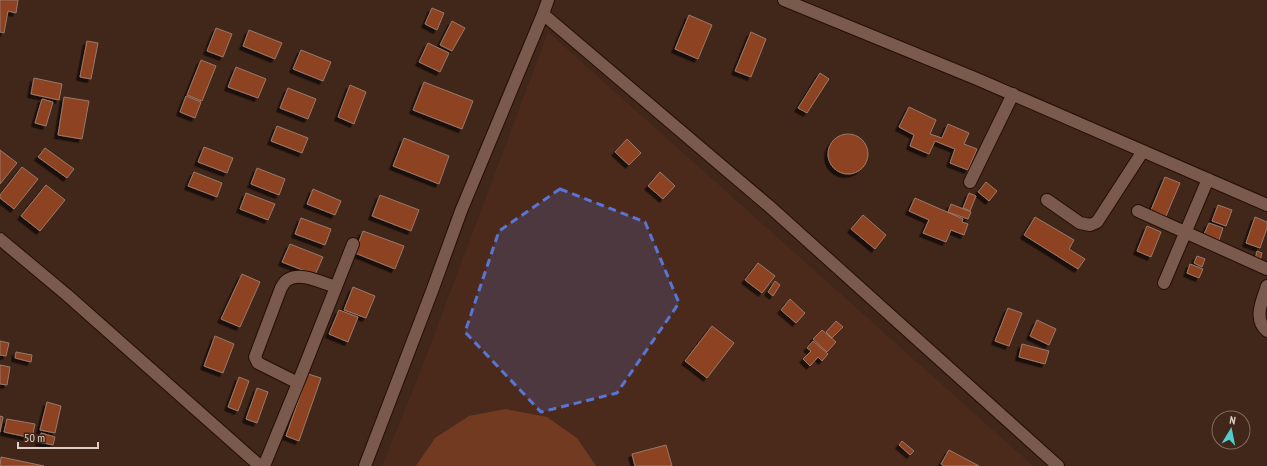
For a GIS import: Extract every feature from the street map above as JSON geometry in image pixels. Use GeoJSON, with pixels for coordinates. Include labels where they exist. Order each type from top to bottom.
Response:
{"type":"FeatureCollection","features":[{"type":"Feature","properties":{"kind":"street"},"geometry":{"type":"LineString","coordinates":[[365,466],[462,211],[548,0]]}},
{"type":"Feature","properties":{"kind":"street"},"geometry":{"type":"LineString","coordinates":[[784,0],[1013,94],[1267,205]]}},
{"type":"Feature","properties":{"kind":"street"},"geometry":{"type":"LineString","coordinates":[[543,14],[769,206],[1058,466]]}},
{"type":"Feature","properties":{"kind":"street"},"geometry":{"type":"LineString","coordinates":[[970,182],[1013,94]]}},
{"type":"Feature","properties":{"kind":"street"},"geometry":{"type":"LineString","coordinates":[[1047,200],[1080,223],[1090,225],[1097,222],[1143,151]]}},
{"type":"Feature","properties":{"kind":"street"},"geometry":{"type":"LineString","coordinates":[[1164,283],[1208,180]]}},
{"type":"Feature","properties":{"kind":"street"},"geometry":{"type":"LineString","coordinates":[[1138,212],[1267,269]]}},
{"type":"Feature","properties":{"kind":"street"},"geometry":{"type":"LineString","coordinates":[[0,239],[68,295],[260,466]]}},
{"type":"Feature","properties":{"kind":"street"},"geometry":{"type":"LineString","coordinates":[[264,466],[353,244]]}},
{"type":"Feature","properties":{"kind":"street"},"geometry":{"type":"LineString","coordinates":[[298,383],[258,363],[255,357],[281,288],[286,281],[293,278],[304,277],[336,287]]}},
{"type":"Feature","properties":{"kind":"street"},"geometry":{"type":"LineString","coordinates":[[1267,286],[1260,307],[1259,316],[1260,323],[1267,331]]}},
{"type":"Feature","properties":{"kind":"highlighted area"},"geometry":{"type":"Polygon","coordinates":[[[560,189],[645,222],[679,303],[617,393],[541,412],[465,332],[499,231],[560,189]]]}},
{"type":"Feature","properties":{"kind":"shaded area"},"geometry":{"type":"Polygon","coordinates":[[[548,32],[1033,466],[382,466],[421,370],[548,32]]]}},
{"type":"Feature","properties":{"kind":"shaded area"},"geometry":{"type":"Polygon","coordinates":[[[506,409],[547,417],[577,438],[596,466],[416,466],[435,438],[469,416],[506,409]]]}},
{"type":"Feature","properties":{"kind":"building"},"geometry":{"type":"Polygon","coordinates":[[[0,0],[18,0],[16,13],[8,11],[4,33],[0,32],[0,0]]]}},
{"type":"Feature","properties":{"kind":"building"},"geometry":{"type":"Polygon","coordinates":[[[432,8],[444,13],[437,30],[425,24],[432,8]]]}},
{"type":"Feature","properties":{"kind":"building"},"geometry":{"type":"Polygon","coordinates":[[[689,15],[712,25],[698,59],[675,49],[689,15]]]}},
{"type":"Feature","properties":{"kind":"building"},"geometry":{"type":"Polygon","coordinates":[[[452,21],[465,28],[452,51],[440,45],[452,21]]]}},
{"type":"Feature","properties":{"kind":"building"},"geometry":{"type":"Polygon","coordinates":[[[216,28],[232,34],[223,57],[207,51],[216,28]]]}},
{"type":"Feature","properties":{"kind":"building"},"geometry":{"type":"Polygon","coordinates":[[[249,30],[282,43],[275,59],[243,46],[249,30]]]}},
{"type":"Feature","properties":{"kind":"building"},"geometry":{"type":"Polygon","coordinates":[[[751,32],[766,39],[751,77],[735,71],[751,32]]]}},
{"type":"Feature","properties":{"kind":"building"},"geometry":{"type":"Polygon","coordinates":[[[87,41],[98,43],[91,79],[80,77],[87,41]]]}},
{"type":"Feature","properties":{"kind":"building"},"geometry":{"type":"Polygon","coordinates":[[[428,43],[449,53],[440,72],[419,62],[428,43]]]}},
{"type":"Feature","properties":{"kind":"building"},"geometry":{"type":"Polygon","coordinates":[[[301,50],[331,62],[323,81],[293,69],[301,50]]]}},
{"type":"Feature","properties":{"kind":"building"},"geometry":{"type":"Polygon","coordinates":[[[201,60],[216,66],[202,101],[187,95],[201,60]]]}},
{"type":"Feature","properties":{"kind":"building"},"geometry":{"type":"Polygon","coordinates":[[[236,67],[266,79],[258,98],[228,87],[236,67]]]}},
{"type":"Feature","properties":{"kind":"building"},"geometry":{"type":"Polygon","coordinates":[[[820,73],[829,79],[807,113],[798,108],[820,73]]]}},
{"type":"Feature","properties":{"kind":"building"},"geometry":{"type":"Polygon","coordinates":[[[34,78],[62,84],[59,100],[31,94],[34,78]]]}},
{"type":"Feature","properties":{"kind":"building"},"geometry":{"type":"Polygon","coordinates":[[[424,82],[473,101],[462,129],[413,110],[424,82]]]}},
{"type":"Feature","properties":{"kind":"building"},"geometry":{"type":"Polygon","coordinates":[[[350,85],[366,92],[354,124],[338,117],[350,85]]]}},
{"type":"Feature","properties":{"kind":"building"},"geometry":{"type":"Polygon","coordinates":[[[288,88],[316,99],[308,119],[280,108],[288,88]]]}},
{"type":"Feature","properties":{"kind":"building"},"geometry":{"type":"Polygon","coordinates":[[[186,96],[201,102],[195,118],[180,112],[186,96]]]}},
{"type":"Feature","properties":{"kind":"building"},"geometry":{"type":"Polygon","coordinates":[[[64,97],[89,101],[82,139],[58,135],[64,97]]]}},
{"type":"Feature","properties":{"kind":"building"},"geometry":{"type":"Polygon","coordinates":[[[42,99],[53,102],[46,126],[35,123],[42,99]]]}},
{"type":"Feature","properties":{"kind":"building"},"geometry":{"type":"Polygon","coordinates":[[[909,107],[936,120],[930,134],[942,138],[948,124],[969,133],[964,144],[977,149],[968,170],[950,163],[955,149],[935,141],[929,154],[910,146],[914,135],[899,127],[909,107]]]}},
{"type":"Feature","properties":{"kind":"building"},"geometry":{"type":"Polygon","coordinates":[[[277,126],[308,138],[302,153],[271,141],[277,126]]]}},
{"type":"Feature","properties":{"kind":"building"},"geometry":{"type":"Polygon","coordinates":[[[848,134],[856,136],[862,140],[866,146],[868,154],[866,162],[862,168],[856,172],[848,174],[840,172],[834,168],[830,162],[828,154],[830,146],[834,140],[840,136],[848,134]]]}},
{"type":"Feature","properties":{"kind":"building"},"geometry":{"type":"Polygon","coordinates":[[[404,138],[449,156],[439,184],[393,166],[404,138]]]}},
{"type":"Feature","properties":{"kind":"building"},"geometry":{"type":"Polygon","coordinates":[[[627,139],[641,153],[629,165],[615,152],[627,139]]]}},
{"type":"Feature","properties":{"kind":"building"},"geometry":{"type":"Polygon","coordinates":[[[204,147],[233,158],[227,173],[198,162],[204,147]]]}},
{"type":"Feature","properties":{"kind":"building"},"geometry":{"type":"Polygon","coordinates":[[[45,148],[74,169],[67,178],[38,157],[45,148]]]}},
{"type":"Feature","properties":{"kind":"building"},"geometry":{"type":"Polygon","coordinates":[[[0,150],[17,163],[0,184],[0,150]]]}},
{"type":"Feature","properties":{"kind":"building"},"geometry":{"type":"Polygon","coordinates":[[[22,167],[38,179],[14,209],[0,198],[0,195],[22,167]]]}},
{"type":"Feature","properties":{"kind":"building"},"geometry":{"type":"Polygon","coordinates":[[[257,168],[285,179],[279,195],[251,184],[257,168]]]}},
{"type":"Feature","properties":{"kind":"building"},"geometry":{"type":"Polygon","coordinates":[[[194,172],[222,183],[217,197],[188,186],[194,172]]]}},
{"type":"Feature","properties":{"kind":"building"},"geometry":{"type":"Polygon","coordinates":[[[660,172],[675,186],[663,199],[648,186],[660,172]]]}},
{"type":"Feature","properties":{"kind":"building"},"geometry":{"type":"Polygon","coordinates":[[[1165,177],[1180,183],[1166,216],[1151,210],[1165,177]]]}},
{"type":"Feature","properties":{"kind":"building"},"geometry":{"type":"Polygon","coordinates":[[[986,182],[997,191],[989,201],[978,192],[986,182]]]}},
{"type":"Feature","properties":{"kind":"building"},"geometry":{"type":"Polygon","coordinates":[[[46,185],[65,200],[40,231],[21,216],[46,185]]]}},
{"type":"Feature","properties":{"kind":"building"},"geometry":{"type":"Polygon","coordinates":[[[313,189],[341,201],[335,215],[307,204],[313,189]]]}},
{"type":"Feature","properties":{"kind":"building"},"geometry":{"type":"Polygon","coordinates":[[[246,193],[275,204],[268,220],[240,209],[246,193]]]}},
{"type":"Feature","properties":{"kind":"building"},"geometry":{"type":"Polygon","coordinates":[[[969,193],[976,196],[970,211],[963,208],[969,193]]]}},
{"type":"Feature","properties":{"kind":"building"},"geometry":{"type":"Polygon","coordinates":[[[380,195],[419,210],[411,231],[372,216],[380,195]]]}},
{"type":"Feature","properties":{"kind":"building"},"geometry":{"type":"Polygon","coordinates":[[[915,198],[963,219],[962,222],[968,224],[964,235],[951,230],[946,242],[923,233],[929,220],[909,211],[915,198]]]}},
{"type":"Feature","properties":{"kind":"building"},"geometry":{"type":"Polygon","coordinates":[[[951,204],[971,212],[968,219],[948,212],[951,204]]]}},
{"type":"Feature","properties":{"kind":"building"},"geometry":{"type":"Polygon","coordinates":[[[1218,205],[1232,210],[1226,226],[1212,221],[1218,205]]]}},
{"type":"Feature","properties":{"kind":"building"},"geometry":{"type":"Polygon","coordinates":[[[863,215],[886,235],[875,249],[851,229],[863,215]]]}},
{"type":"Feature","properties":{"kind":"building"},"geometry":{"type":"Polygon","coordinates":[[[1035,217],[1074,240],[1069,249],[1085,259],[1078,269],[1024,235],[1035,217]]]}},
{"type":"Feature","properties":{"kind":"building"},"geometry":{"type":"Polygon","coordinates":[[[1255,217],[1267,222],[1267,228],[1260,248],[1246,243],[1255,217]]]}},
{"type":"Feature","properties":{"kind":"building"},"geometry":{"type":"Polygon","coordinates":[[[301,218],[331,229],[325,245],[295,234],[301,218]]]}},
{"type":"Feature","properties":{"kind":"building"},"geometry":{"type":"Polygon","coordinates":[[[1209,223],[1223,228],[1219,240],[1204,234],[1209,223]]]}},
{"type":"Feature","properties":{"kind":"building"},"geometry":{"type":"Polygon","coordinates":[[[1147,226],[1161,232],[1151,257],[1137,251],[1147,226]]]}},
{"type":"Feature","properties":{"kind":"building"},"geometry":{"type":"Polygon","coordinates":[[[363,231],[404,246],[395,269],[355,253],[363,231]]]}},
{"type":"Feature","properties":{"kind":"building"},"geometry":{"type":"Polygon","coordinates":[[[290,244],[323,257],[315,275],[282,262],[290,244]]]}},
{"type":"Feature","properties":{"kind":"building"},"geometry":{"type":"Polygon","coordinates":[[[1257,251],[1262,253],[1260,261],[1255,260],[1257,251]]]}},
{"type":"Feature","properties":{"kind":"building"},"geometry":{"type":"Polygon","coordinates":[[[1197,256],[1205,259],[1202,267],[1194,263],[1197,256]]]}},
{"type":"Feature","properties":{"kind":"building"},"geometry":{"type":"Polygon","coordinates":[[[758,263],[775,276],[762,293],[745,280],[758,263]]]}},
{"type":"Feature","properties":{"kind":"building"},"geometry":{"type":"Polygon","coordinates":[[[1190,264],[1203,269],[1199,278],[1187,273],[1190,264]]]}},
{"type":"Feature","properties":{"kind":"building"},"geometry":{"type":"Polygon","coordinates":[[[242,274],[260,282],[240,327],[221,319],[242,274]]]}},
{"type":"Feature","properties":{"kind":"building"},"geometry":{"type":"Polygon","coordinates":[[[775,281],[780,285],[773,296],[768,292],[775,281]]]}},
{"type":"Feature","properties":{"kind":"building"},"geometry":{"type":"Polygon","coordinates":[[[353,287],[375,296],[366,318],[344,310],[353,287]]]}},
{"type":"Feature","properties":{"kind":"building"},"geometry":{"type":"Polygon","coordinates":[[[790,299],[805,313],[796,323],[781,310],[790,299]]]}},
{"type":"Feature","properties":{"kind":"building"},"geometry":{"type":"Polygon","coordinates":[[[1008,308],[1022,313],[1009,346],[995,341],[1008,308]]]}},
{"type":"Feature","properties":{"kind":"building"},"geometry":{"type":"Polygon","coordinates":[[[339,310],[358,317],[348,342],[329,334],[339,310]]]}},
{"type":"Feature","properties":{"kind":"building"},"geometry":{"type":"Polygon","coordinates":[[[1037,320],[1056,329],[1049,345],[1030,336],[1037,320]]]}},
{"type":"Feature","properties":{"kind":"building"},"geometry":{"type":"Polygon","coordinates":[[[836,321],[843,327],[832,338],[826,332],[836,321]]]}},
{"type":"Feature","properties":{"kind":"building"},"geometry":{"type":"Polygon","coordinates":[[[712,326],[734,343],[707,378],[685,361],[712,326]]]}},
{"type":"Feature","properties":{"kind":"building"},"geometry":{"type":"Polygon","coordinates":[[[822,330],[836,342],[827,352],[813,339],[822,330]]]}},
{"type":"Feature","properties":{"kind":"building"},"geometry":{"type":"Polygon","coordinates":[[[215,336],[234,344],[223,373],[204,366],[215,336]]]}},
{"type":"Feature","properties":{"kind":"building"},"geometry":{"type":"Polygon","coordinates":[[[0,341],[9,343],[6,356],[0,355],[0,341]]]}},
{"type":"Feature","properties":{"kind":"building"},"geometry":{"type":"Polygon","coordinates":[[[813,341],[828,354],[822,361],[818,357],[810,366],[803,359],[811,351],[807,348],[813,341]]]}},
{"type":"Feature","properties":{"kind":"building"},"geometry":{"type":"Polygon","coordinates":[[[1022,344],[1049,351],[1045,364],[1019,357],[1022,344]]]}},
{"type":"Feature","properties":{"kind":"building"},"geometry":{"type":"Polygon","coordinates":[[[16,352],[32,355],[31,362],[15,358],[16,352]]]}},
{"type":"Feature","properties":{"kind":"building"},"geometry":{"type":"Polygon","coordinates":[[[0,365],[10,367],[7,385],[0,384],[0,365]]]}},
{"type":"Feature","properties":{"kind":"building"},"geometry":{"type":"Polygon","coordinates":[[[308,374],[321,378],[299,441],[286,436],[308,374]]]}},
{"type":"Feature","properties":{"kind":"building"},"geometry":{"type":"Polygon","coordinates":[[[239,377],[249,381],[238,411],[228,407],[239,377]]]}},
{"type":"Feature","properties":{"kind":"building"},"geometry":{"type":"Polygon","coordinates":[[[257,388],[268,392],[257,423],[246,419],[257,388]]]}},
{"type":"Feature","properties":{"kind":"building"},"geometry":{"type":"Polygon","coordinates":[[[47,402],[61,406],[55,433],[40,430],[47,402]]]}},
{"type":"Feature","properties":{"kind":"building"},"geometry":{"type":"Polygon","coordinates":[[[0,416],[3,417],[0,432],[0,416]]]}},
{"type":"Feature","properties":{"kind":"building"},"geometry":{"type":"Polygon","coordinates":[[[7,419],[35,424],[32,438],[4,432],[7,419]]]}},
{"type":"Feature","properties":{"kind":"building"},"geometry":{"type":"Polygon","coordinates":[[[41,433],[55,437],[53,445],[39,442],[41,433]]]}},
{"type":"Feature","properties":{"kind":"building"},"geometry":{"type":"Polygon","coordinates":[[[902,441],[914,451],[910,455],[899,445],[902,441]]]}},
{"type":"Feature","properties":{"kind":"building"},"geometry":{"type":"Polygon","coordinates":[[[666,445],[672,466],[635,466],[632,454],[666,445]]]}},
{"type":"Feature","properties":{"kind":"building"},"geometry":{"type":"Polygon","coordinates":[[[949,450],[979,466],[944,466],[941,464],[949,450]]]}},
{"type":"Feature","properties":{"kind":"building"},"geometry":{"type":"Polygon","coordinates":[[[1,457],[44,466],[0,466],[1,457]]]}}]}
